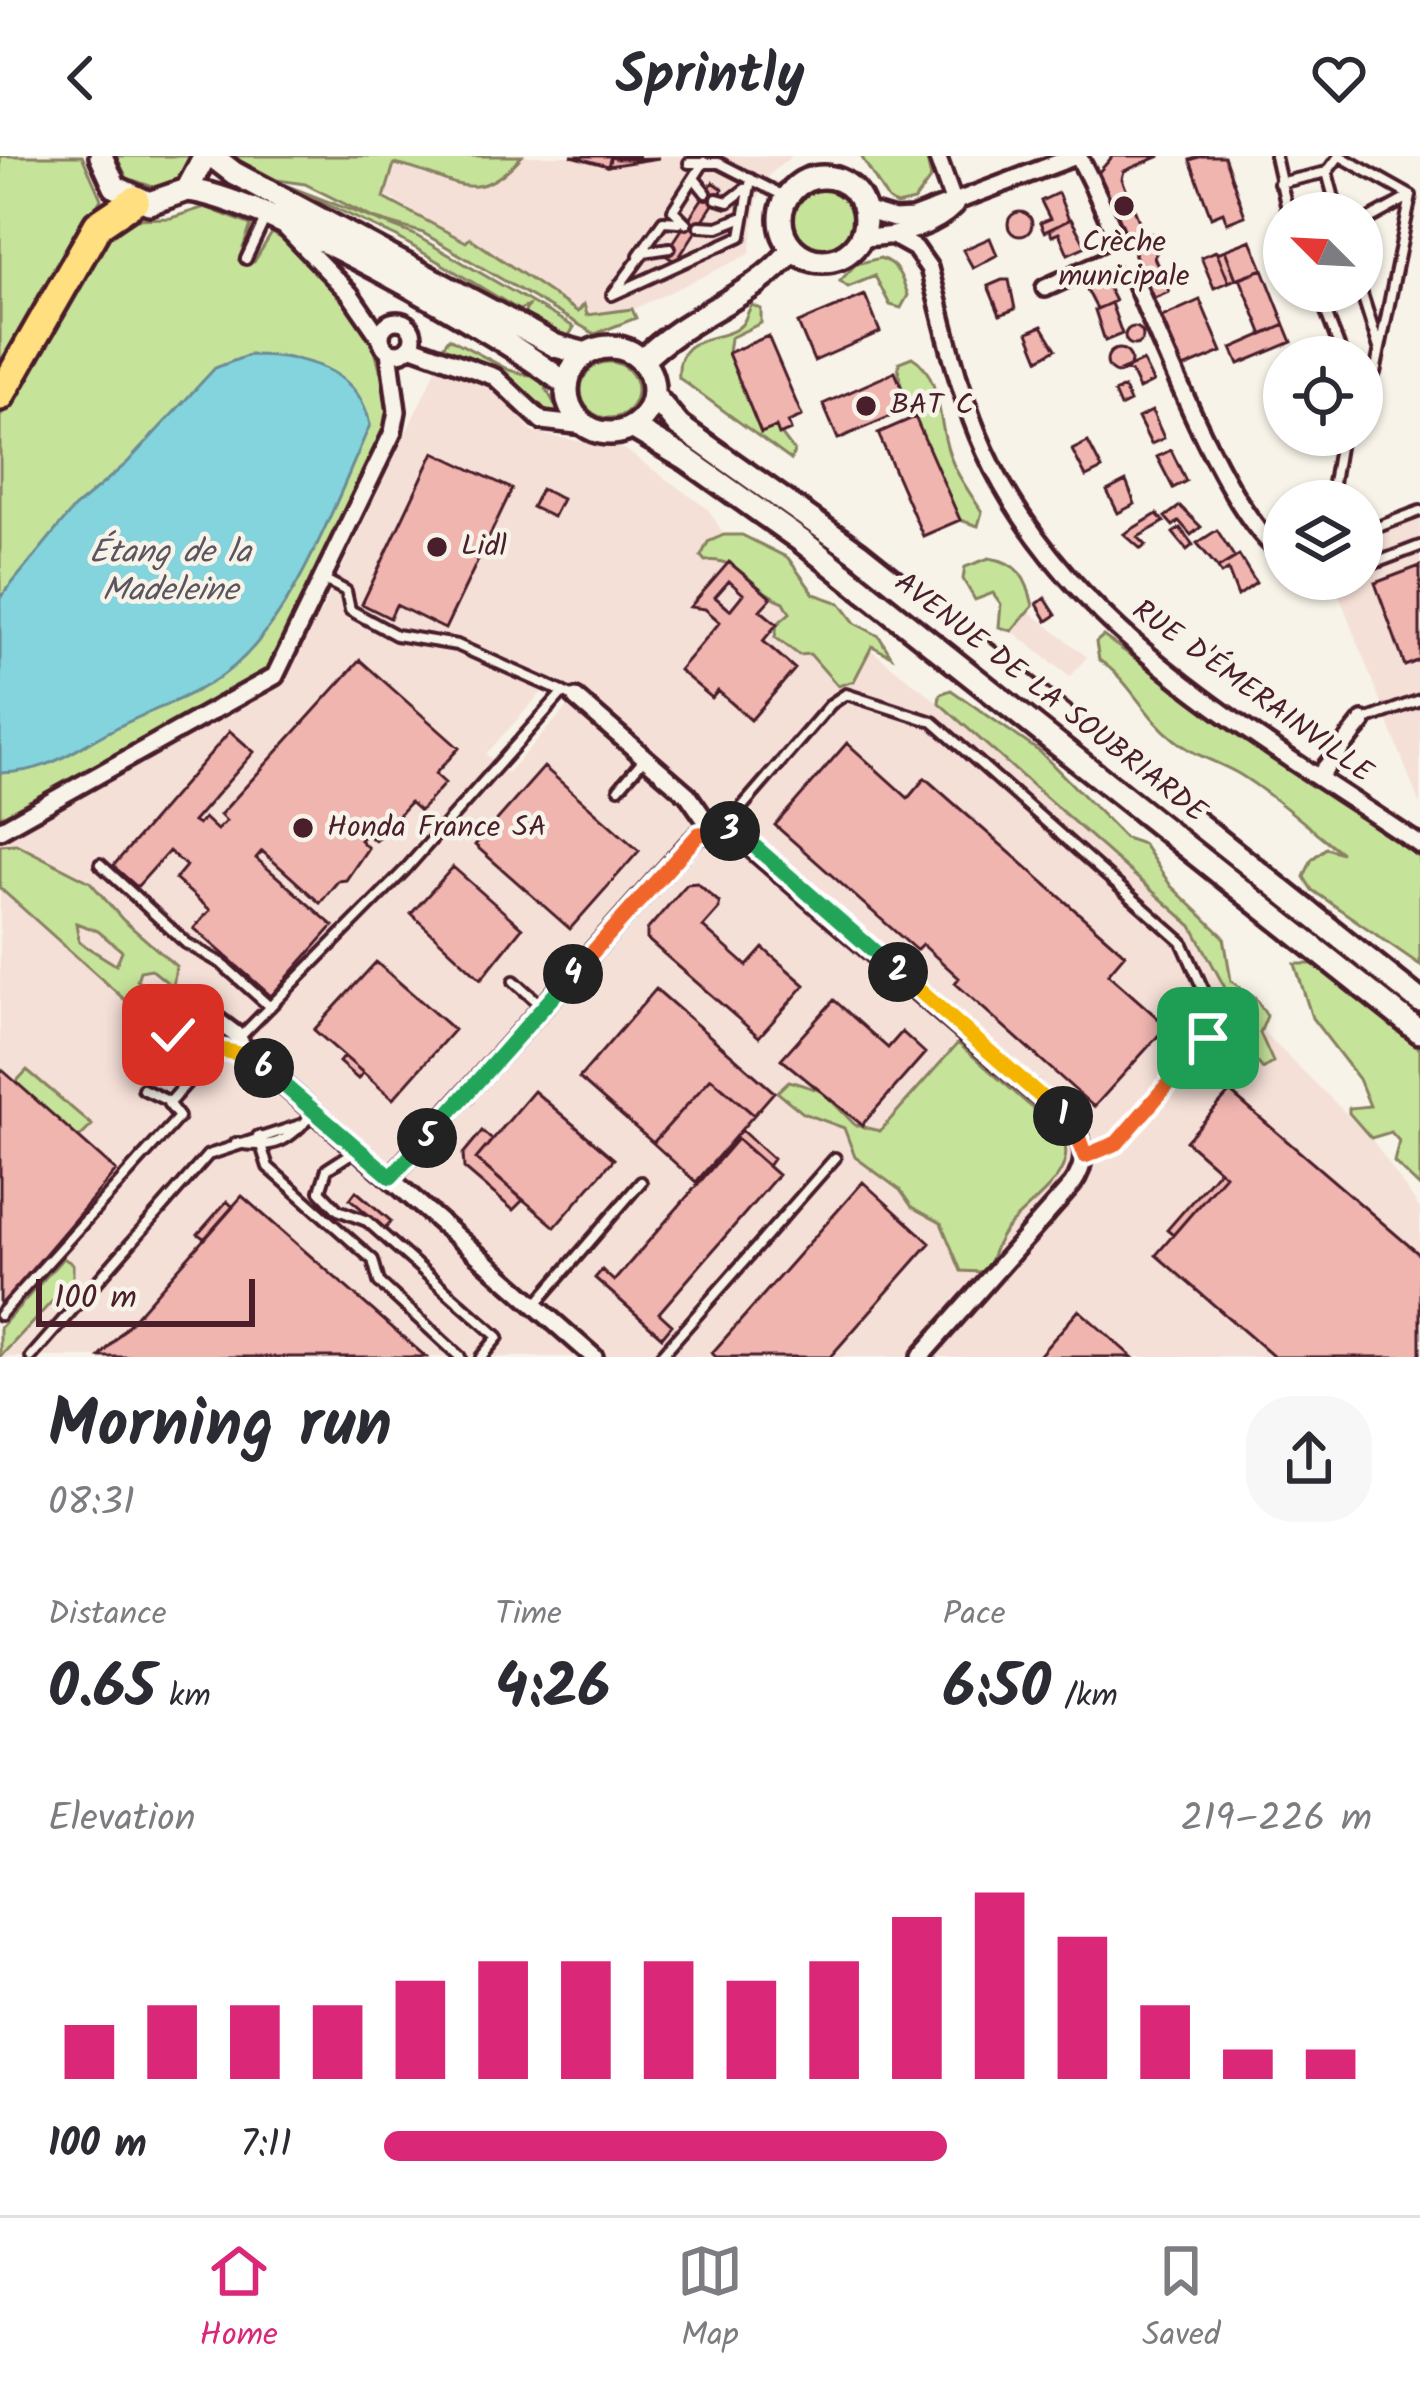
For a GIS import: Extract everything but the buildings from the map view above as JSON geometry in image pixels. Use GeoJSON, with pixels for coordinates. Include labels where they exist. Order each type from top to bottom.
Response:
{"type":"FeatureCollection","features":[{"type":"Feature","properties":{"kind":"highway"},"geometry":{"type":"LineString","coordinates":[[0,396],[98,225],[109,213],[136,200]]}},
{"type":"Feature","properties":{"kind":"street"},"geometry":{"type":"LineString","coordinates":[[101,156],[116,188],[136,200],[163,202],[188,190],[208,156],[546,340],[586,354],[622,348],[642,361],[652,395],[632,428],[608,433],[542,421],[495,377],[410,346],[385,345]]}},
{"type":"Feature","properties":{"kind":"street"},"geometry":{"type":"LineString","coordinates":[[937,156],[955,206]]}},
{"type":"Feature","properties":{"kind":"street"},"geometry":{"type":"LineString","coordinates":[[895,237],[918,222],[1077,156],[1125,251],[1214,460],[1263,532]]}},
{"type":"Feature","properties":{"kind":"street"},"geometry":{"type":"LineString","coordinates":[[861,238],[864,210],[832,166],[786,197],[781,224],[793,249],[805,257],[832,260],[861,238],[895,237],[915,248],[918,222]]}},
{"type":"Feature","properties":{"kind":"street"},"geometry":{"type":"LineString","coordinates":[[188,190],[222,195],[275,220],[507,345],[567,385]]}},
{"type":"Feature","properties":{"kind":"street"},"geometry":{"type":"LineString","coordinates":[[864,210],[918,222]]}},
{"type":"Feature","properties":{"kind":"street"},"geometry":{"type":"LineString","coordinates":[[275,220],[350,294],[385,345]]}},
{"type":"Feature","properties":{"kind":"street","name":"RUE D'ÉMERAINVILLE"},"geometry":{"type":"LineString","coordinates":[[915,248],[929,268],[970,416],[1039,544],[1137,646],[1420,845]]}},
{"type":"Feature","properties":{"kind":"street"},"geometry":{"type":"LineString","coordinates":[[642,361],[686,322],[762,282],[793,249]]}},
{"type":"Feature","properties":{"kind":"street"},"geometry":{"type":"LineString","coordinates":[[1045,288],[1125,251]]}},
{"type":"Feature","properties":{"kind":"street"},"geometry":{"type":"LineString","coordinates":[[0,830],[266,683],[282,666],[393,432],[398,411],[385,345],[386,325],[400,321],[412,331],[410,346]]}},
{"type":"Feature","properties":{"kind":"street"},"geometry":{"type":"LineString","coordinates":[[585,426],[572,412],[567,385],[586,354]]}},
{"type":"Feature","properties":{"kind":"street","name":"AVENUE DE LA SOUBRIARDE"},"geometry":{"type":"LineString","coordinates":[[652,395],[680,426],[858,553],[1420,1000]]}},
{"type":"Feature","properties":{"kind":"street","name":"AVENUE DE LA SOUBRIARDE"},"geometry":{"type":"LineString","coordinates":[[632,428],[803,542],[1420,1032]]}},
{"type":"Feature","properties":{"kind":"street"},"geometry":{"type":"LineString","coordinates":[[569,695],[688,796],[712,830]]}},
{"type":"Feature","properties":{"kind":"street"},"geometry":{"type":"LineString","coordinates":[[1319,776],[1363,721]]}},
{"type":"Feature","properties":{"kind":"street"},"geometry":{"type":"LineString","coordinates":[[391,1177],[687,846],[712,830],[732,832],[1077,1133],[1085,1156],[1066,1193],[920,1357]]}},
{"type":"Feature","properties":{"kind":"street"},"geometry":{"type":"LineString","coordinates":[[248,1054],[177,1040],[170,1028],[172,1013],[184,1004],[198,1004],[238,1039],[309,1118],[391,1177],[594,1357]]}},
{"type":"Feature","properties":{"kind":"lane"},"geometry":{"type":"LineString","coordinates":[[1275,156],[1282,192]]}},
{"type":"Feature","properties":{"kind":"lane"},"geometry":{"type":"LineString","coordinates":[[1280,183],[1327,172],[1340,156],[1411,196]]}},
{"type":"Feature","properties":{"kind":"lane"},"geometry":{"type":"LineString","coordinates":[[705,161],[673,211],[686,223],[663,221],[612,296],[741,236],[748,183]]}},
{"type":"Feature","properties":{"kind":"lane"},"geometry":{"type":"LineString","coordinates":[[689,163],[705,161],[786,197]]}},
{"type":"Feature","properties":{"kind":"lane"},"geometry":{"type":"LineString","coordinates":[[1327,172],[1332,192]]}},
{"type":"Feature","properties":{"kind":"lane"},"geometry":{"type":"LineString","coordinates":[[694,176],[706,193]]}},
{"type":"Feature","properties":{"kind":"lane"},"geometry":{"type":"LineString","coordinates":[[717,199],[728,202],[748,183]]}},
{"type":"Feature","properties":{"kind":"lane"},"geometry":{"type":"LineString","coordinates":[[1383,211],[1411,196]]}},
{"type":"Feature","properties":{"kind":"lane"},"geometry":{"type":"LineString","coordinates":[[1383,336],[1411,196]]}},
{"type":"Feature","properties":{"kind":"lane"},"geometry":{"type":"LineString","coordinates":[[699,226],[718,227],[744,217]]}},
{"type":"Feature","properties":{"kind":"lane"},"geometry":{"type":"LineString","coordinates":[[246,259],[275,220]]}},
{"type":"Feature","properties":{"kind":"lane"},"geometry":{"type":"LineString","coordinates":[[634,262],[644,252],[670,248]]}},
{"type":"Feature","properties":{"kind":"lane"},"geometry":{"type":"LineString","coordinates":[[683,250],[704,253]]}},
{"type":"Feature","properties":{"kind":"lane"},"geometry":{"type":"LineString","coordinates":[[1383,524],[1420,511]]}},
{"type":"Feature","properties":{"kind":"lane"},"geometry":{"type":"LineString","coordinates":[[1383,560],[1420,546]]}},
{"type":"Feature","properties":{"kind":"lane"},"geometry":{"type":"LineString","coordinates":[[238,1039],[569,695],[457,645],[396,635],[350,610],[346,591],[323,579]]}},
{"type":"Feature","properties":{"kind":"lane"},"geometry":{"type":"LineString","coordinates":[[732,832],[742,807],[831,704],[847,694],[933,722],[1182,942],[1216,1018],[1213,1031],[1117,1143],[1085,1156]]}},
{"type":"Feature","properties":{"kind":"lane"},"geometry":{"type":"LineString","coordinates":[[1363,721],[1420,700]]}},
{"type":"Feature","properties":{"kind":"lane"},"geometry":{"type":"LineString","coordinates":[[619,788],[645,758]]}},
{"type":"Feature","properties":{"kind":"lane"},"geometry":{"type":"LineString","coordinates":[[100,864],[186,943],[221,963],[270,1007]]}},
{"type":"Feature","properties":{"kind":"lane"},"geometry":{"type":"LineString","coordinates":[[514,981],[543,1007]]}},
{"type":"Feature","properties":{"kind":"lane"},"geometry":{"type":"LineString","coordinates":[[168,1103],[219,1047]]}},
{"type":"Feature","properties":{"kind":"lane"},"geometry":{"type":"LineString","coordinates":[[0,1315],[179,1117],[168,1103],[142,1089]]}},
{"type":"Feature","properties":{"kind":"lane"},"geometry":{"type":"LineString","coordinates":[[31,1357],[208,1155],[309,1118]]}},
{"type":"Feature","properties":{"kind":"lane"},"geometry":{"type":"LineString","coordinates":[[235,1143],[259,1148],[284,1142],[309,1118]]}},
{"type":"Feature","properties":{"kind":"lane"},"geometry":{"type":"LineString","coordinates":[[258,1136],[268,1167],[373,1260],[379,1282],[460,1357]]}},
{"type":"Feature","properties":{"kind":"lane"},"geometry":{"type":"LineString","coordinates":[[358,1150],[340,1156],[327,1169],[320,1191],[326,1202],[367,1221],[498,1337],[481,1357]]}},
{"type":"Feature","properties":{"kind":"lane"},"geometry":{"type":"LineString","coordinates":[[660,1357],[835,1158]]}},
{"type":"Feature","properties":{"kind":"lane"},"geometry":{"type":"LineString","coordinates":[[535,1305],[641,1182]]}},
{"type":"Feature","properties":{"kind":"shaded area"},"geometry":{"type":"Polygon","coordinates":[[[522,156],[792,156],[770,174],[757,200],[750,254],[615,318],[578,313],[381,192],[393,164],[465,187],[507,173],[522,156]]]}},
{"type":"Feature","properties":{"kind":"shaded area"},"geometry":{"type":"Polygon","coordinates":[[[439,363],[497,388],[533,433],[624,449],[708,509],[724,535],[939,703],[1192,926],[1232,1001],[1371,1138],[1420,1209],[1420,1357],[0,1357],[0,814],[258,672],[299,598],[320,614],[439,363]],[[554,679],[486,754],[507,773],[582,691],[554,679]]]}},
{"type":"Feature","properties":{"kind":"shaded area"},"geometry":{"type":"Polygon","coordinates":[[[1420,503],[1420,805],[1341,600],[1383,600],[1383,518],[1420,503]]]}},
{"type":"Feature","properties":{"kind":"shaded area"},"geometry":{"type":"Polygon","coordinates":[[[1029,611],[1087,657],[1070,677],[1012,631],[1029,611]]]}},
{"type":"Feature","properties":{"kind":"green space"},"geometry":{"type":"Polygon","coordinates":[[[0,156],[82,156],[101,199],[0,379],[0,156]]]}},
{"type":"Feature","properties":{"kind":"green space"},"geometry":{"type":"Polygon","coordinates":[[[116,156],[191,156],[182,176],[156,188],[127,178],[116,156]]]}},
{"type":"Feature","properties":{"kind":"green space"},"geometry":{"type":"Polygon","coordinates":[[[231,156],[522,156],[489,183],[474,186],[394,164],[384,198],[466,242],[470,238],[578,312],[584,304],[587,315],[632,309],[636,318],[595,334],[423,233],[373,218],[305,184],[277,180],[231,156]]]}},
{"type":"Feature","properties":{"kind":"green space"},"geometry":{"type":"Polygon","coordinates":[[[861,156],[926,156],[931,178],[914,201],[896,205],[888,200],[861,156]]]}},
{"type":"Feature","properties":{"kind":"green space"},"geometry":{"type":"Polygon","coordinates":[[[285,185],[413,234],[574,327],[567,339],[524,314],[528,306],[519,310],[397,237],[285,185]]]}},
{"type":"Feature","properties":{"kind":"green space"},"geometry":{"type":"Polygon","coordinates":[[[823,187],[846,196],[855,219],[846,242],[823,251],[800,242],[791,219],[800,196],[823,187]]]}},
{"type":"Feature","properties":{"kind":"green space"},"geometry":{"type":"Polygon","coordinates":[[[205,207],[251,225],[239,260],[254,262],[272,233],[296,247],[369,328],[390,407],[383,438],[273,668],[0,817],[0,417],[112,230],[129,219],[171,218],[205,207]]]}},
{"type":"Feature","properties":{"kind":"green space"},"geometry":{"type":"Polygon","coordinates":[[[880,258],[895,268],[904,283],[908,295],[901,308],[890,305],[875,276],[848,287],[840,281],[856,264],[880,258]]]}},
{"type":"Feature","properties":{"kind":"green space"},"geometry":{"type":"Polygon","coordinates":[[[752,305],[761,309],[761,323],[730,338],[728,353],[761,432],[776,427],[794,451],[791,460],[679,378],[685,351],[735,330],[752,305]]]}},
{"type":"Feature","properties":{"kind":"green space"},"geometry":{"type":"Polygon","coordinates":[[[449,338],[509,370],[540,378],[563,419],[547,417],[484,367],[441,349],[449,338]]]}},
{"type":"Feature","properties":{"kind":"green space"},"geometry":{"type":"Polygon","coordinates":[[[912,357],[934,387],[952,461],[982,512],[978,526],[960,520],[912,419],[899,362],[912,357]]]}},
{"type":"Feature","properties":{"kind":"green space"},"geometry":{"type":"Polygon","coordinates":[[[609,362],[629,370],[637,390],[629,410],[609,418],[589,410],[581,390],[589,370],[609,362]]]}},
{"type":"Feature","properties":{"kind":"green space"},"geometry":{"type":"Polygon","coordinates":[[[685,438],[1057,720],[1420,1011],[1420,1022],[681,445],[685,438]]]}},
{"type":"Feature","properties":{"kind":"green space"},"geometry":{"type":"Polygon","coordinates":[[[724,535],[742,535],[788,558],[814,594],[840,603],[855,623],[879,636],[891,656],[872,646],[854,681],[838,686],[810,654],[799,655],[775,637],[777,624],[790,613],[784,602],[737,569],[701,556],[708,542],[724,535]]]}},
{"type":"Feature","properties":{"kind":"green space"},"geometry":{"type":"Polygon","coordinates":[[[989,558],[1014,568],[1031,596],[1033,606],[1012,631],[999,627],[1001,604],[993,593],[975,600],[963,579],[965,567],[989,558]]]}},
{"type":"Feature","properties":{"kind":"green space"},"geometry":{"type":"Polygon","coordinates":[[[1103,636],[1420,858],[1420,965],[1312,890],[1304,877],[1312,859],[1326,848],[1342,853],[1252,783],[1163,730],[1099,660],[1096,642],[1103,636]]]}},
{"type":"Feature","properties":{"kind":"green space"},"geometry":{"type":"Polygon","coordinates":[[[951,690],[1040,752],[1125,838],[1143,844],[1171,886],[1224,937],[1231,981],[1255,998],[1267,1016],[1260,1033],[1273,1062],[1263,1069],[1229,1028],[1232,1001],[1192,926],[939,703],[940,694],[951,690]]]}},
{"type":"Feature","properties":{"kind":"green space"},"geometry":{"type":"Polygon","coordinates":[[[16,844],[90,882],[123,920],[176,966],[173,987],[151,969],[140,971],[137,980],[159,999],[153,1025],[0,888],[0,845],[16,844]],[[76,923],[79,942],[116,965],[122,951],[98,931],[76,923]]]}},
{"type":"Feature","properties":{"kind":"green space"},"geometry":{"type":"Polygon","coordinates":[[[1295,964],[1315,964],[1420,1049],[1420,1187],[1394,1162],[1399,1141],[1391,1132],[1371,1138],[1349,1113],[1349,1108],[1370,1106],[1359,1079],[1312,1018],[1295,964]]]}},
{"type":"Feature","properties":{"kind":"green space"},"geometry":{"type":"Polygon","coordinates":[[[183,1015],[203,1020],[218,1034],[185,1033],[178,1025],[183,1015]]]}},
{"type":"Feature","properties":{"kind":"green space"},"geometry":{"type":"Polygon","coordinates":[[[958,1043],[1059,1131],[1065,1147],[1058,1176],[1008,1227],[981,1272],[961,1271],[941,1223],[912,1207],[900,1190],[855,1157],[844,1128],[803,1113],[777,1092],[789,1081],[822,1091],[855,1125],[880,1131],[958,1043]]]}},
{"type":"Feature","properties":{"kind":"green space"},"geometry":{"type":"Polygon","coordinates":[[[27,1070],[92,1125],[79,1138],[16,1082],[27,1070]]]}},
{"type":"Feature","properties":{"kind":"green space"},"geometry":{"type":"Polygon","coordinates":[[[63,1258],[73,1264],[73,1279],[0,1357],[0,1328],[63,1258]]]}},
{"type":"Feature","properties":{"kind":"water","name":"Étang de la Madeleine"},"geometry":{"type":"Polygon","coordinates":[[[249,355],[308,362],[341,377],[364,405],[370,425],[290,595],[247,654],[210,683],[48,764],[0,773],[0,598],[74,508],[126,464],[215,368],[249,355]]]}},
{"type":"Feature","properties":{"kind":"place","name":"Crèche municipale"},"geometry":{"type":"Point","coordinates":[1124,206]}},
{"type":"Feature","properties":{"kind":"place","name":"BAT C"},"geometry":{"type":"Point","coordinates":[866,406]}},
{"type":"Feature","properties":{"kind":"place","name":"Lidl"},"geometry":{"type":"Point","coordinates":[437,547]}},
{"type":"Feature","properties":{"kind":"place","name":"Honda France SA"},"geometry":{"type":"Point","coordinates":[303,828]}},
{"type":"Feature","properties":{"kind":"route"},"geometry":{"type":"LineString","coordinates":[[173,1035],[182,1043],[248,1054],[391,1177],[687,846],[699,834],[712,830],[732,832],[752,844],[1071,1124],[1085,1156],[1117,1143],[1208,1038]]}}]}
